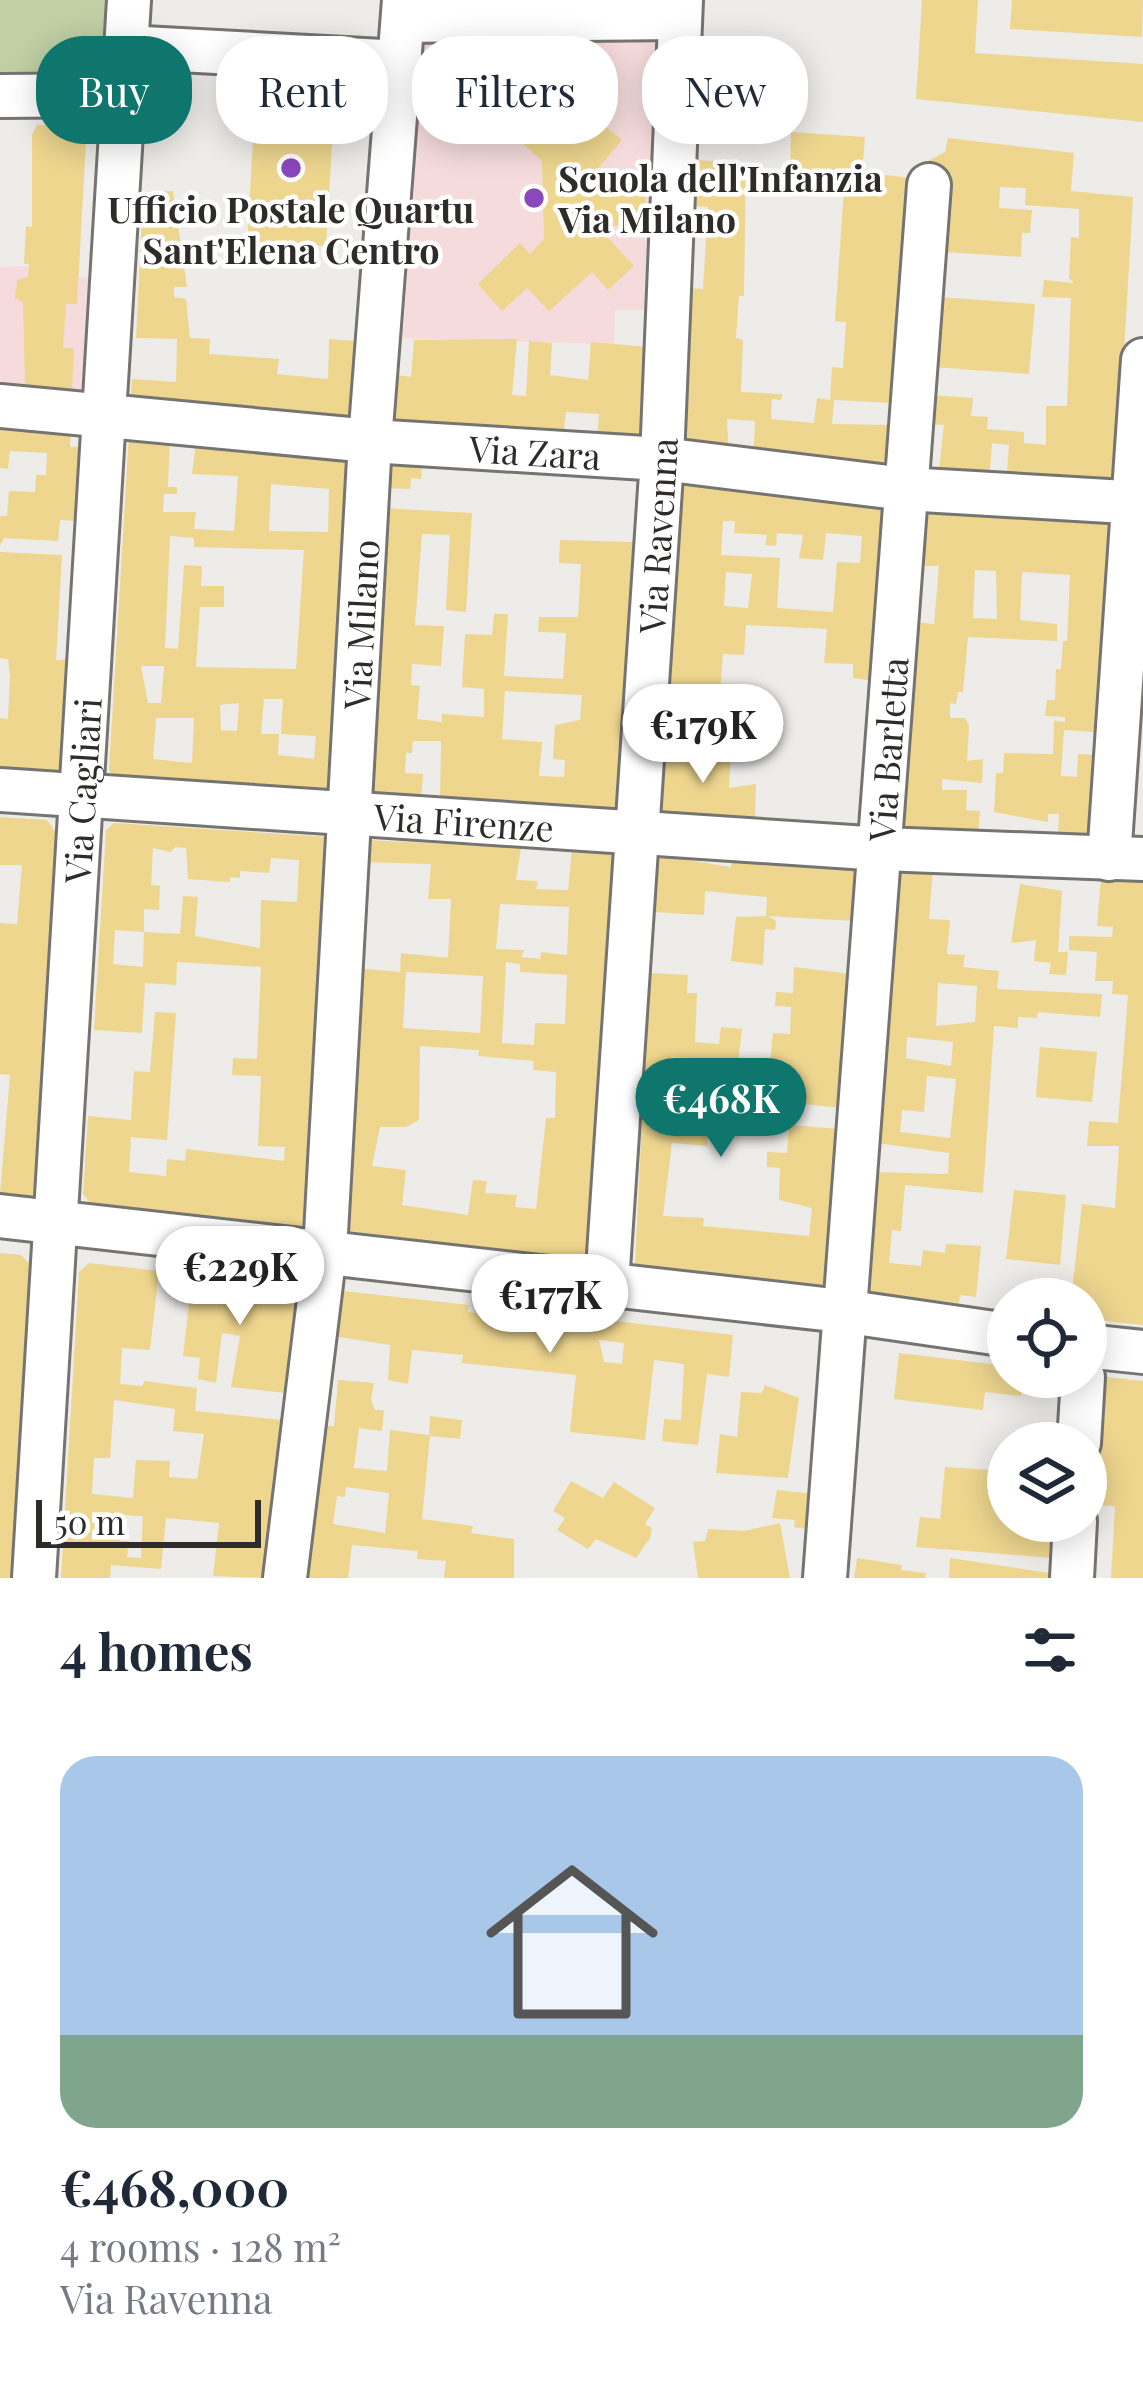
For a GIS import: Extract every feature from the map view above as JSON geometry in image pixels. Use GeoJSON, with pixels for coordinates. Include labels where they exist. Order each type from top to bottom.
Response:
{"type":"FeatureCollection","features":[{"type":"Feature","properties":{"kind":"street","name":"Via Cagliari"},"geometry":{"type":"LineString","coordinates":[[126,36],[129,0]]}},
{"type":"Feature","properties":{"kind":"street"},"geometry":{"type":"LineString","coordinates":[[192,42],[680,9]]}},
{"type":"Feature","properties":{"kind":"street","name":"Via Ravenna"},"geometry":{"type":"LineString","coordinates":[[607,1284],[662,459],[680,9]]}},
{"type":"Feature","properties":{"kind":"street","name":"Via Milano"},"geometry":{"type":"LineString","coordinates":[[285,1578],[325,1251],[370,441],[403,28]]}},
{"type":"Feature","properties":{"kind":"street"},"geometry":{"type":"LineString","coordinates":[[0,96],[36,96]]}},
{"type":"Feature","properties":{"kind":"street","name":"Via Cagliari"},"geometry":{"type":"LineString","coordinates":[[34,1578],[53,1222],[85,796],[118,144]]}},
{"type":"Feature","properties":{"kind":"street","name":"Via Barletta"},"geometry":{"type":"LineString","coordinates":[[825,1578],[929,185]]}},
{"type":"Feature","properties":{"kind":"street"},"geometry":{"type":"LineString","coordinates":[[1126,859],[1143,360]]}},
{"type":"Feature","properties":{"kind":"street","name":"Via Zara"},"geometry":{"type":"LineString","coordinates":[[0,406],[370,441],[662,459],[905,489],[1137,503]]}},
{"type":"Feature","properties":{"kind":"street","name":"Via Firenze"},"geometry":{"type":"LineString","coordinates":[[0,790],[882,848],[1126,859]]}},
{"type":"Feature","properties":{"kind":"street"},"geometry":{"type":"LineString","coordinates":[[0,1216],[842,1310],[987,1332]]}},
{"type":"Feature","properties":{"kind":"street"},"geometry":{"type":"LineString","coordinates":[[1107,1348],[1143,1352]]}},
{"type":"Feature","properties":{"kind":"street"},"geometry":{"type":"LineString","coordinates":[[1072,1578],[1074,1542]]}},
{"type":"Feature","properties":{"kind":"shaded area","name":"Scuola dell'Infanzia Via Milano"},"geometry":{"type":"Polygon","coordinates":[[[421,31],[665,31],[665,36],[642,36],[642,144],[659,144],[651,310],[615,310],[614,344],[392,338],[404,327],[415,144],[618,144],[618,36],[421,36],[421,31]]]}},
{"type":"Feature","properties":{"kind":"shaded area"},"geometry":{"type":"Polygon","coordinates":[[[29,266],[29,273],[92,278],[86,403],[0,395],[0,267],[29,266]]]}},
{"type":"Feature","properties":{"kind":"green space"},"geometry":{"type":"Polygon","coordinates":[[[0,0],[123,0],[120,36],[36,36],[36,86],[0,86],[0,0]]]}},
{"type":"Feature","properties":{"kind":"building"},"geometry":{"type":"Polygon","coordinates":[[[922,0],[978,0],[975,53],[1143,64],[1143,122],[916,99],[922,0]]]}},
{"type":"Feature","properties":{"kind":"building"},"geometry":{"type":"Polygon","coordinates":[[[1012,0],[1143,0],[1142,37],[1010,29],[1012,0]]]}},
{"type":"Feature","properties":{"kind":"building"},"geometry":{"type":"Polygon","coordinates":[[[36,127],[36,144],[86,144],[77,304],[66,304],[63,348],[74,348],[72,389],[25,386],[23,302],[15,298],[17,280],[28,277],[29,264],[24,264],[26,226],[32,227],[32,134],[36,127]]]}},
{"type":"Feature","properties":{"kind":"building"},"geometry":{"type":"Polygon","coordinates":[[[808,133],[865,137],[862,172],[910,178],[894,403],[834,400],[832,424],[892,425],[888,475],[753,462],[755,421],[727,419],[729,459],[679,456],[687,288],[703,289],[708,207],[692,206],[694,160],[746,163],[744,296],[739,296],[736,338],[743,340],[741,392],[782,394],[781,400],[772,399],[771,419],[814,423],[817,398],[830,400],[832,367],[843,368],[846,322],[835,321],[845,173],[825,172],[824,190],[805,188],[807,169],[790,168],[791,144],[808,144],[808,133]]]}},
{"type":"Feature","properties":{"kind":"building"},"geometry":{"type":"Polygon","coordinates":[[[618,137],[622,140],[594,173],[636,176],[645,185],[646,214],[637,224],[598,227],[634,266],[608,290],[592,272],[549,311],[527,288],[502,311],[478,284],[520,243],[530,254],[544,239],[542,161],[523,144],[618,144],[618,137]]]}},
{"type":"Feature","properties":{"kind":"building"},"geometry":{"type":"Polygon","coordinates":[[[948,138],[1074,153],[1071,191],[1133,197],[1116,491],[1006,484],[1009,445],[992,443],[989,482],[938,479],[944,425],[928,424],[930,395],[973,398],[971,416],[988,417],[987,429],[1024,432],[1024,443],[1046,445],[1046,406],[1067,406],[1071,298],[1042,297],[1044,280],[1074,283],[1069,278],[1071,237],[1079,238],[1079,209],[1025,205],[1026,188],[1000,187],[999,208],[1032,210],[1030,233],[1022,233],[1021,257],[943,252],[925,179],[926,162],[945,152],[948,138]]]}},
{"type":"Feature","properties":{"kind":"building","name":"Ufficio Postale Quartu Sant'Elena Centro"},"geometry":{"type":"Polygon","coordinates":[[[253,144],[332,144],[326,246],[247,242],[253,144]]]}},
{"type":"Feature","properties":{"kind":"building"},"geometry":{"type":"Polygon","coordinates":[[[158,191],[173,191],[187,287],[174,287],[174,297],[186,299],[190,338],[210,339],[209,354],[279,359],[277,374],[328,379],[329,339],[354,341],[350,425],[130,405],[132,379],[176,382],[177,339],[136,338],[143,194],[158,196],[158,191]]]}},
{"type":"Feature","properties":{"kind":"building"},"geometry":{"type":"Polygon","coordinates":[[[939,297],[1035,304],[1029,374],[934,367],[939,297]]]}},
{"type":"Feature","properties":{"kind":"building"},"geometry":{"type":"Polygon","coordinates":[[[517,339],[512,395],[526,396],[529,341],[552,343],[550,375],[588,380],[591,342],[648,347],[641,452],[596,447],[599,414],[566,412],[562,446],[387,428],[390,374],[411,377],[414,340],[517,339]]]}},
{"type":"Feature","properties":{"kind":"building"},"geometry":{"type":"Polygon","coordinates":[[[0,421],[71,427],[70,447],[83,446],[77,521],[60,520],[58,541],[4,538],[0,546],[0,516],[7,516],[9,491],[35,492],[36,475],[46,475],[47,453],[10,451],[8,469],[0,468],[0,421]]]}},
{"type":"Feature","properties":{"kind":"building"},"geometry":{"type":"Polygon","coordinates":[[[129,434],[170,437],[168,487],[177,487],[177,494],[164,494],[163,512],[196,512],[194,529],[234,531],[238,476],[192,474],[197,434],[348,449],[329,794],[118,783],[109,770],[129,434]],[[271,484],[269,531],[328,532],[329,489],[271,484]],[[170,536],[165,648],[178,649],[184,565],[202,566],[201,586],[224,586],[224,607],[200,607],[196,667],[296,669],[304,550],[194,547],[194,538],[170,536]],[[141,666],[148,703],[161,703],[164,666],[141,666]],[[264,699],[261,734],[279,734],[278,755],[314,759],[316,736],[281,734],[283,699],[264,699]],[[239,703],[220,705],[221,730],[237,731],[239,703]],[[156,718],[153,759],[192,763],[194,718],[156,718]]]}},
{"type":"Feature","properties":{"kind":"building"},"geometry":{"type":"Polygon","coordinates":[[[385,451],[423,454],[421,479],[411,478],[410,489],[383,488],[385,451]]]}},
{"type":"Feature","properties":{"kind":"building"},"geometry":{"type":"Polygon","coordinates":[[[677,478],[887,498],[874,681],[853,678],[853,664],[824,663],[827,629],[746,625],[744,655],[723,654],[720,692],[686,692],[684,717],[664,717],[677,478]],[[723,521],[721,555],[780,558],[777,608],[833,612],[837,562],[860,563],[862,536],[826,533],[823,560],[799,558],[803,535],[777,533],[776,546],[765,545],[767,535],[734,533],[735,521],[723,521]],[[726,572],[724,606],[748,608],[752,574],[726,572]]]}},
{"type":"Feature","properties":{"kind":"building"},"geometry":{"type":"Polygon","coordinates":[[[924,502],[1016,518],[1017,510],[1114,518],[1100,720],[1095,719],[1094,732],[1064,730],[1061,776],[1077,777],[1078,754],[1101,755],[1095,837],[1058,835],[1059,814],[1048,814],[1048,822],[994,812],[996,773],[1003,773],[1004,753],[1053,754],[1054,721],[1065,722],[1065,717],[1045,716],[1047,700],[1055,700],[1056,669],[1061,669],[1063,641],[1067,641],[1070,575],[1022,572],[1020,620],[1057,624],[1057,641],[968,637],[963,692],[958,692],[956,704],[950,703],[950,718],[965,718],[969,726],[967,761],[983,759],[982,783],[942,779],[942,790],[967,790],[966,810],[980,811],[978,832],[898,826],[915,622],[934,624],[939,566],[918,566],[924,502]],[[975,570],[973,618],[997,619],[996,571],[975,570]]]}},
{"type":"Feature","properties":{"kind":"building"},"geometry":{"type":"Polygon","coordinates":[[[383,508],[472,513],[466,612],[446,610],[450,535],[422,534],[415,625],[444,626],[441,666],[412,664],[411,685],[420,686],[417,719],[442,722],[442,714],[484,717],[484,689],[462,687],[465,634],[492,635],[494,614],[508,614],[504,676],[563,679],[566,633],[538,632],[539,617],[578,617],[581,564],[559,563],[560,540],[636,542],[623,812],[440,804],[441,741],[413,741],[412,753],[406,753],[405,773],[423,774],[421,800],[366,798],[383,508]],[[505,691],[502,739],[542,742],[539,776],[564,777],[565,760],[553,759],[555,725],[580,720],[582,695],[505,691]]]}},
{"type":"Feature","properties":{"kind":"building"},"geometry":{"type":"Polygon","coordinates":[[[0,552],[62,555],[56,660],[72,659],[61,778],[0,775],[0,718],[8,719],[10,676],[8,659],[0,658],[0,552]]]}},
{"type":"Feature","properties":{"kind":"building"},"geometry":{"type":"Polygon","coordinates":[[[663,751],[731,753],[729,788],[756,784],[755,818],[660,812],[663,751]]]}},
{"type":"Feature","properties":{"kind":"building"},"geometry":{"type":"Polygon","coordinates":[[[0,817],[47,820],[58,835],[37,1197],[0,1193],[10,1075],[0,1074],[0,923],[17,924],[22,865],[0,865],[0,817]]]}},
{"type":"Feature","properties":{"kind":"building"},"geometry":{"type":"Polygon","coordinates":[[[114,823],[328,837],[302,1228],[92,1205],[83,1194],[88,1116],[131,1120],[134,1071],[150,1072],[155,1012],[176,1013],[167,1140],[131,1137],[129,1172],[166,1176],[167,1159],[185,1161],[186,1149],[284,1161],[285,1147],[258,1146],[261,1076],[232,1075],[233,1058],[257,1059],[261,967],[177,962],[176,985],[145,983],[142,1033],[94,1030],[106,830],[114,823]],[[175,847],[171,852],[153,848],[151,885],[160,886],[159,910],[144,909],[144,932],[180,934],[183,896],[198,897],[195,936],[260,948],[261,900],[297,902],[299,860],[271,858],[269,873],[240,871],[240,878],[230,877],[230,882],[188,879],[186,848],[175,847]],[[115,930],[113,964],[143,967],[144,932],[115,930]]]}},
{"type":"Feature","properties":{"kind":"building"},"geometry":{"type":"Polygon","coordinates":[[[367,840],[521,848],[516,880],[538,881],[536,889],[568,890],[572,850],[621,853],[593,1262],[342,1230],[354,968],[400,972],[401,953],[448,958],[451,899],[428,899],[431,864],[365,862],[367,840]],[[500,904],[496,949],[524,950],[521,957],[540,959],[541,952],[567,955],[569,907],[500,904]],[[506,962],[502,1043],[534,1045],[535,1023],[565,1024],[567,975],[520,972],[520,964],[506,962]],[[406,972],[403,1028],[480,1033],[483,976],[406,972]],[[420,1046],[419,1120],[406,1127],[380,1127],[372,1166],[406,1170],[402,1205],[468,1215],[473,1180],[487,1181],[485,1193],[517,1195],[515,1207],[536,1209],[546,1118],[555,1118],[556,1072],[533,1070],[534,1061],[478,1056],[479,1050],[420,1046]]]}},
{"type":"Feature","properties":{"kind":"building"},"geometry":{"type":"Polygon","coordinates":[[[655,855],[731,867],[732,859],[857,867],[854,921],[766,916],[767,897],[705,891],[704,915],[653,912],[655,855]]]}},
{"type":"Feature","properties":{"kind":"building"},"geometry":{"type":"Polygon","coordinates":[[[896,869],[933,870],[929,919],[950,920],[947,954],[965,955],[963,967],[999,971],[997,989],[1102,994],[1100,1017],[1038,1012],[1037,1018],[1018,1017],[1018,1028],[994,1026],[983,1193],[905,1185],[901,1231],[892,1230],[889,1263],[921,1266],[923,1250],[945,1253],[946,1244],[981,1246],[976,1297],[960,1295],[959,1303],[863,1291],[874,1172],[948,1174],[949,1153],[877,1143],[896,869]],[[938,983],[936,1026],[975,1022],[977,986],[938,983]],[[907,1037],[906,1058],[951,1066],[953,1042],[907,1037]],[[927,1076],[924,1112],[902,1110],[900,1132],[950,1138],[956,1079],[927,1076]]]}},
{"type":"Feature","properties":{"kind":"building"},"geometry":{"type":"Polygon","coordinates":[[[1101,879],[1143,881],[1143,1325],[1107,1321],[1107,1278],[1073,1278],[1082,1204],[1115,1208],[1119,1146],[1087,1146],[1089,1121],[1118,1123],[1128,995],[1112,994],[1113,981],[1095,981],[1097,952],[1069,950],[1069,936],[1112,937],[1113,927],[1097,926],[1101,879]]]}},
{"type":"Feature","properties":{"kind":"building"},"geometry":{"type":"Polygon","coordinates":[[[1020,884],[1062,891],[1058,952],[1068,952],[1066,975],[1049,974],[1051,963],[1034,961],[1036,940],[1011,943],[1020,884]]]}},
{"type":"Feature","properties":{"kind":"building"},"geometry":{"type":"Polygon","coordinates":[[[768,916],[776,921],[775,930],[765,929],[763,965],[731,961],[736,917],[768,916]]]}},
{"type":"Feature","properties":{"kind":"building"},"geometry":{"type":"Polygon","coordinates":[[[794,967],[852,974],[842,1108],[766,1100],[773,1033],[790,1034],[791,1007],[775,1006],[776,992],[793,993],[794,967]]]}},
{"type":"Feature","properties":{"kind":"building"},"geometry":{"type":"Polygon","coordinates":[[[649,973],[688,975],[687,993],[697,993],[695,1042],[719,1044],[721,1027],[742,1029],[734,1097],[714,1094],[717,1059],[672,1057],[670,1083],[698,1085],[696,1125],[709,1125],[707,1146],[672,1143],[663,1216],[704,1218],[703,1226],[809,1236],[812,1208],[779,1200],[780,1168],[767,1167],[767,1152],[787,1153],[789,1125],[840,1129],[828,1285],[635,1265],[649,973]]]}},
{"type":"Feature","properties":{"kind":"building"},"geometry":{"type":"Polygon","coordinates":[[[1040,1047],[1097,1052],[1092,1102],[1036,1097],[1040,1047]]]}},
{"type":"Feature","properties":{"kind":"building"},"geometry":{"type":"Polygon","coordinates":[[[1014,1190],[1066,1195],[1060,1265],[1006,1259],[1014,1190]]]}},
{"type":"Feature","properties":{"kind":"building"},"geometry":{"type":"Polygon","coordinates":[[[0,1253],[21,1255],[34,1268],[14,1578],[0,1578],[0,1253]]]}},
{"type":"Feature","properties":{"kind":"building"},"geometry":{"type":"Polygon","coordinates":[[[89,1263],[159,1271],[150,1350],[122,1348],[120,1384],[143,1386],[144,1381],[197,1388],[195,1411],[283,1420],[264,1578],[213,1576],[219,1523],[166,1518],[161,1569],[111,1565],[110,1578],[61,1578],[79,1272],[89,1263]],[[114,1400],[110,1458],[94,1458],[92,1494],[133,1498],[136,1460],[170,1461],[169,1477],[197,1479],[204,1434],[173,1431],[175,1409],[114,1400]],[[122,1515],[120,1541],[129,1541],[127,1557],[141,1558],[143,1516],[122,1515]]]}},
{"type":"Feature","properties":{"kind":"building"},"geometry":{"type":"Polygon","coordinates":[[[176,1272],[298,1285],[285,1393],[231,1387],[240,1336],[222,1333],[216,1383],[198,1379],[200,1358],[183,1356],[190,1294],[174,1292],[176,1272]]]}},
{"type":"Feature","properties":{"kind":"building"},"geometry":{"type":"Polygon","coordinates":[[[334,1290],[469,1305],[468,1312],[522,1318],[523,1311],[533,1313],[532,1320],[564,1323],[565,1315],[733,1335],[729,1377],[707,1374],[698,1445],[662,1441],[664,1419],[681,1420],[684,1364],[654,1360],[645,1440],[570,1432],[576,1375],[462,1363],[463,1355],[412,1350],[408,1384],[388,1380],[390,1345],[333,1336],[334,1290]],[[599,1340],[604,1362],[622,1364],[624,1343],[599,1340]]]}},
{"type":"Feature","properties":{"kind":"building"},"geometry":{"type":"Polygon","coordinates":[[[899,1353],[987,1363],[983,1410],[894,1399],[899,1353]]]}},
{"type":"Feature","properties":{"kind":"building"},"geometry":{"type":"Polygon","coordinates":[[[1107,1377],[1143,1381],[1143,1578],[1111,1578],[1115,1506],[1107,1506],[1107,1422],[1096,1422],[1097,1398],[1107,1398],[1107,1377]]]}},
{"type":"Feature","properties":{"kind":"building"},"geometry":{"type":"Polygon","coordinates":[[[338,1380],[374,1383],[371,1400],[375,1410],[384,1410],[382,1431],[359,1428],[354,1468],[387,1471],[390,1430],[429,1435],[430,1416],[462,1420],[460,1439],[430,1436],[422,1519],[473,1526],[471,1533],[514,1539],[514,1578],[444,1578],[446,1561],[417,1559],[418,1551],[352,1545],[348,1578],[302,1578],[320,1426],[334,1426],[338,1380]],[[346,1487],[345,1497],[337,1496],[333,1524],[385,1533],[389,1493],[346,1487]]]}},
{"type":"Feature","properties":{"kind":"building"},"geometry":{"type":"Polygon","coordinates":[[[765,1385],[799,1398],[788,1478],[716,1473],[720,1434],[737,1437],[741,1392],[762,1393],[765,1385]]]}},
{"type":"Feature","properties":{"kind":"building"},"geometry":{"type":"Polygon","coordinates":[[[945,1467],[987,1470],[987,1542],[1053,1542],[1052,1558],[916,1547],[920,1517],[940,1519],[945,1467]]]}},
{"type":"Feature","properties":{"kind":"building"},"geometry":{"type":"Polygon","coordinates":[[[571,1481],[603,1498],[614,1482],[655,1508],[645,1524],[652,1528],[650,1538],[636,1558],[596,1539],[588,1549],[557,1530],[565,1518],[553,1511],[571,1481]]]}},
{"type":"Feature","properties":{"kind":"building"},"geometry":{"type":"Polygon","coordinates":[[[777,1490],[814,1494],[812,1530],[794,1527],[795,1520],[772,1518],[777,1490]]]}},
{"type":"Feature","properties":{"kind":"building"},"geometry":{"type":"Polygon","coordinates":[[[780,1523],[790,1578],[698,1578],[693,1542],[705,1541],[708,1529],[744,1531],[780,1523]]]}},
{"type":"Feature","properties":{"kind":"building"},"geometry":{"type":"Polygon","coordinates":[[[857,1558],[902,1565],[901,1570],[926,1573],[925,1578],[854,1578],[857,1558]]]}},
{"type":"Feature","properties":{"kind":"building"},"geometry":{"type":"Polygon","coordinates":[[[950,1558],[1049,1573],[1049,1578],[949,1578],[950,1558]]]}},
{"type":"Feature","properties":{"kind":"place","name":"Ufficio Postale Quartu Sant'Elena Centro"},"geometry":{"type":"Point","coordinates":[291,168]}},
{"type":"Feature","properties":{"kind":"place","name":"Scuola dell'Infanzia Via Milano"},"geometry":{"type":"Point","coordinates":[534,198]}}]}
